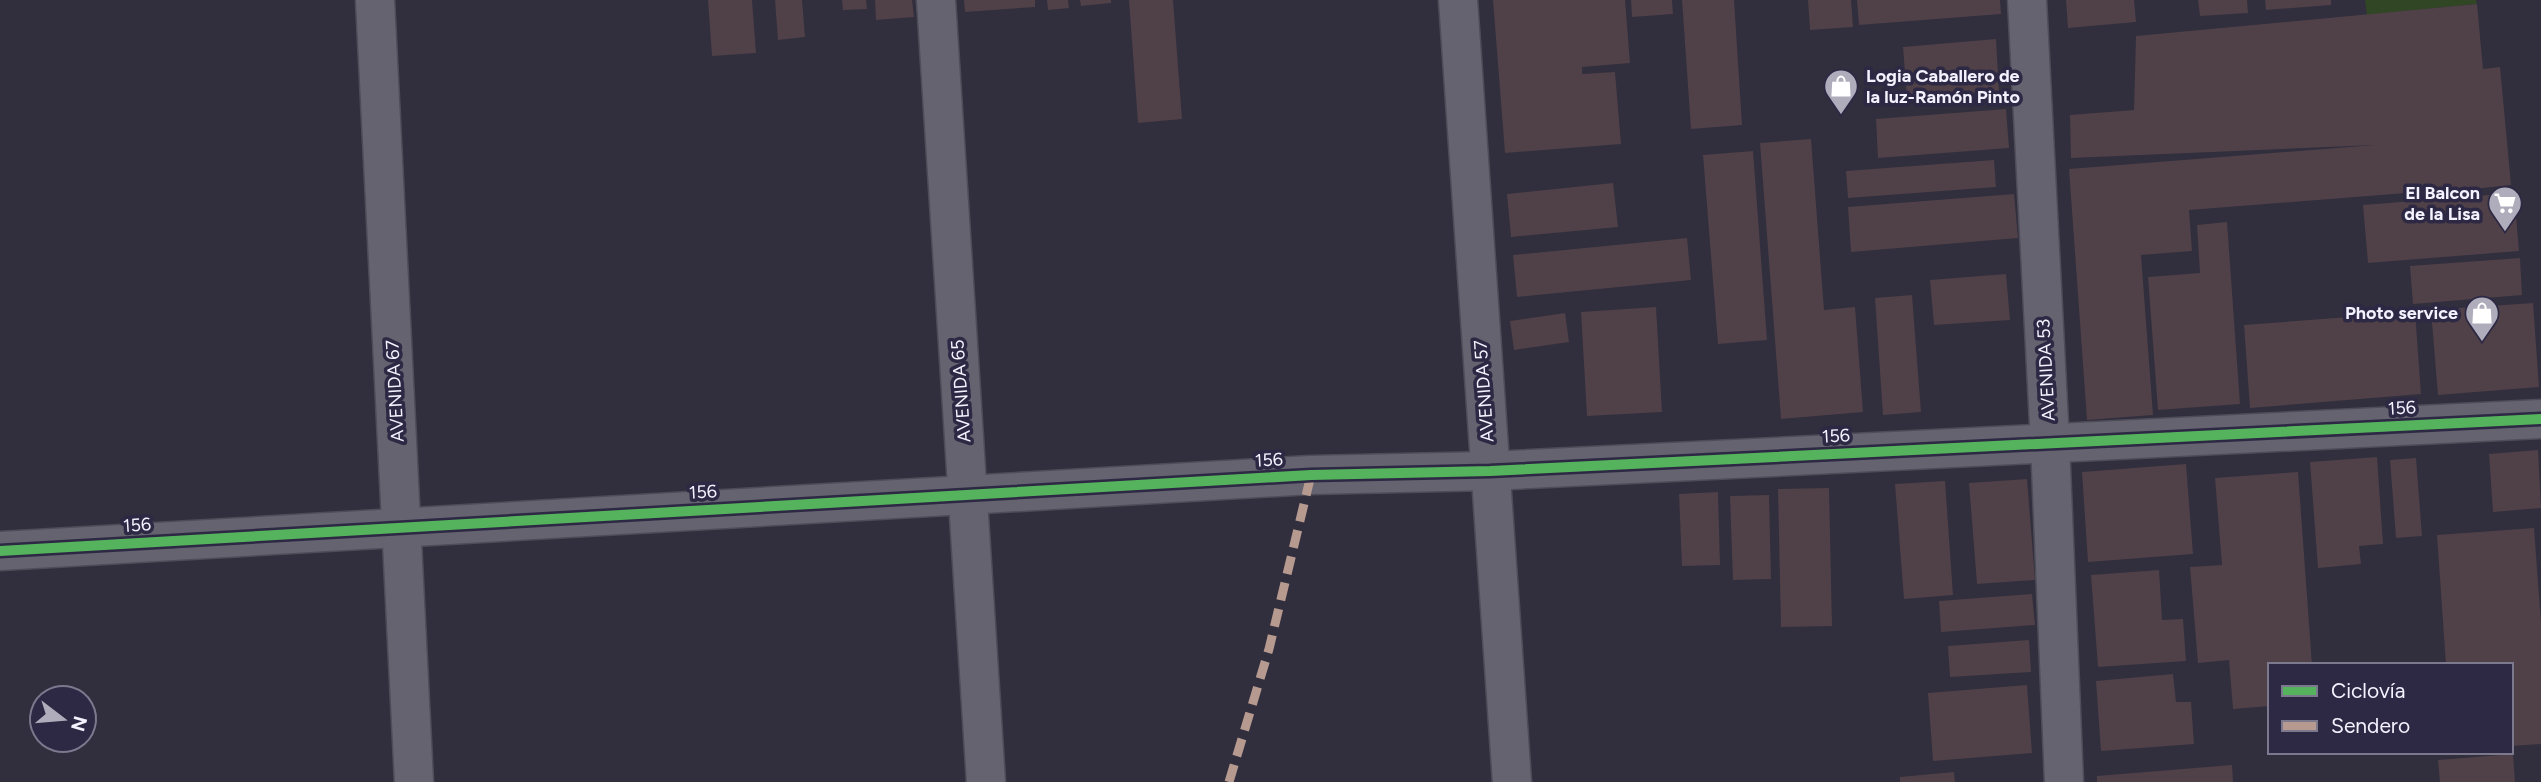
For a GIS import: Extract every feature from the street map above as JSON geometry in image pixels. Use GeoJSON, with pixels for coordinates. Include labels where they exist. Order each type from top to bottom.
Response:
{"type":"FeatureCollection","features":[{"type":"Feature","properties":{"kind":"street","name":"AVENIDA 67"},"geometry":{"type":"LineString","coordinates":[[375,0],[414,782]]}},
{"type":"Feature","properties":{"kind":"street","name":"AVENIDA 65"},"geometry":{"type":"LineString","coordinates":[[936,0],[986,782]]}},
{"type":"Feature","properties":{"kind":"street","name":"AVENIDA 57"},"geometry":{"type":"LineString","coordinates":[[1458,0],[1512,782]]}},
{"type":"Feature","properties":{"kind":"street","name":"AVENIDA 53"},"geometry":{"type":"LineString","coordinates":[[2027,0],[2064,782]]}},
{"type":"Feature","properties":{"kind":"street","name":"156"},"geometry":{"type":"LineString","coordinates":[[0,551],[1311,475],[1490,471],[2541,419]]}},
{"type":"Feature","properties":{"kind":"green space"},"geometry":{"type":"Polygon","coordinates":[[[2365,0],[2476,0],[2477,4],[2367,15],[2365,0]]]}},
{"type":"Feature","properties":{"kind":"building"},"geometry":{"type":"Polygon","coordinates":[[[708,0],[752,0],[756,53],[712,56],[708,0]]]}},
{"type":"Feature","properties":{"kind":"building"},"geometry":{"type":"Polygon","coordinates":[[[775,0],[802,0],[805,37],[778,40],[775,0]]]}},
{"type":"Feature","properties":{"kind":"building"},"geometry":{"type":"Polygon","coordinates":[[[842,0],[866,0],[867,9],[843,10],[842,0]]]}},
{"type":"Feature","properties":{"kind":"building"},"geometry":{"type":"Polygon","coordinates":[[[875,0],[912,0],[914,17],[876,20],[875,0]]]}},
{"type":"Feature","properties":{"kind":"building"},"geometry":{"type":"Polygon","coordinates":[[[964,0],[1035,0],[1035,7],[965,12],[964,0]]]}},
{"type":"Feature","properties":{"kind":"building"},"geometry":{"type":"Polygon","coordinates":[[[1047,0],[1068,0],[1069,8],[1048,10],[1047,0]]]}},
{"type":"Feature","properties":{"kind":"building"},"geometry":{"type":"Polygon","coordinates":[[[1080,0],[1111,0],[1111,3],[1081,6],[1080,0]]]}},
{"type":"Feature","properties":{"kind":"building"},"geometry":{"type":"Polygon","coordinates":[[[1129,0],[1173,0],[1182,119],[1138,123],[1129,0]]]}},
{"type":"Feature","properties":{"kind":"building"},"geometry":{"type":"Polygon","coordinates":[[[1493,0],[1625,0],[1630,63],[1582,67],[1582,74],[1615,72],[1621,144],[1505,153],[1493,0]]]}},
{"type":"Feature","properties":{"kind":"building"},"geometry":{"type":"Polygon","coordinates":[[[1631,0],[1672,0],[1673,14],[1632,17],[1631,0]]]}},
{"type":"Feature","properties":{"kind":"building"},"geometry":{"type":"Polygon","coordinates":[[[1682,0],[1734,0],[1742,125],[1691,129],[1682,0]]]}},
{"type":"Feature","properties":{"kind":"building"},"geometry":{"type":"Polygon","coordinates":[[[1808,0],[1851,0],[1853,27],[1810,30],[1808,0]]]}},
{"type":"Feature","properties":{"kind":"building"},"geometry":{"type":"Polygon","coordinates":[[[1857,0],[2000,0],[2001,14],[1859,25],[1857,0]]]}},
{"type":"Feature","properties":{"kind":"building"},"geometry":{"type":"Polygon","coordinates":[[[2066,0],[2134,0],[2136,22],[2068,28],[2066,0]]]}},
{"type":"Feature","properties":{"kind":"building"},"geometry":{"type":"Polygon","coordinates":[[[2198,0],[2247,0],[2248,13],[2200,16],[2198,0]]]}},
{"type":"Feature","properties":{"kind":"building"},"geometry":{"type":"Polygon","coordinates":[[[2265,0],[2331,0],[2331,5],[2266,10],[2265,0]]]}},
{"type":"Feature","properties":{"kind":"building"},"geometry":{"type":"Polygon","coordinates":[[[2477,4],[2483,69],[2500,67],[2511,185],[2406,196],[2406,193],[2189,210],[2192,251],[2141,255],[2153,415],[2087,420],[2069,169],[2375,145],[2071,158],[2070,115],[2134,110],[2136,36],[2477,4]]]}},
{"type":"Feature","properties":{"kind":"building"},"geometry":{"type":"Polygon","coordinates":[[[1996,39],[1999,91],[1907,98],[1903,47],[1996,39]]]}},
{"type":"Feature","properties":{"kind":"building"},"geometry":{"type":"Polygon","coordinates":[[[2006,109],[2009,148],[1878,158],[1876,119],[2006,109]]]}},
{"type":"Feature","properties":{"kind":"building"},"geometry":{"type":"Polygon","coordinates":[[[1811,139],[1824,310],[1855,307],[1863,412],[1781,419],[1760,143],[1811,139]]]}},
{"type":"Feature","properties":{"kind":"building"},"geometry":{"type":"Polygon","coordinates":[[[1753,151],[1767,340],[1718,344],[1703,155],[1753,151]]]}},
{"type":"Feature","properties":{"kind":"building"},"geometry":{"type":"Polygon","coordinates":[[[1994,160],[1996,187],[1848,198],[1846,171],[1994,160]]]}},
{"type":"Feature","properties":{"kind":"building"},"geometry":{"type":"Polygon","coordinates":[[[1613,183],[1618,227],[1511,237],[1507,194],[1613,183]]]}},
{"type":"Feature","properties":{"kind":"building"},"geometry":{"type":"Polygon","coordinates":[[[2514,193],[2519,251],[2368,263],[2363,205],[2514,193]]]}},
{"type":"Feature","properties":{"kind":"building"},"geometry":{"type":"Polygon","coordinates":[[[2014,194],[2018,238],[1851,252],[1848,207],[2014,194]]]}},
{"type":"Feature","properties":{"kind":"building"},"geometry":{"type":"Polygon","coordinates":[[[2227,222],[2240,404],[2158,410],[2148,277],[2200,273],[2197,225],[2227,222]]]}},
{"type":"Feature","properties":{"kind":"building"},"geometry":{"type":"Polygon","coordinates":[[[1687,238],[1691,280],[1517,297],[1513,255],[1687,238]]]}},
{"type":"Feature","properties":{"kind":"building"},"geometry":{"type":"Polygon","coordinates":[[[2520,258],[2522,295],[2413,304],[2410,266],[2520,258]]]}},
{"type":"Feature","properties":{"kind":"building"},"geometry":{"type":"Polygon","coordinates":[[[2006,274],[2010,320],[1934,325],[1930,280],[2006,274]]]}},
{"type":"Feature","properties":{"kind":"building"},"geometry":{"type":"Polygon","coordinates":[[[1912,295],[1921,412],[1883,415],[1875,298],[1912,295]]]}},
{"type":"Feature","properties":{"kind":"building"},"geometry":{"type":"Polygon","coordinates":[[[2533,303],[2539,387],[2438,395],[2431,310],[2533,303]]]}},
{"type":"Feature","properties":{"kind":"building"},"geometry":{"type":"Polygon","coordinates":[[[1656,307],[1662,412],[1587,416],[1581,312],[1656,307]]]}},
{"type":"Feature","properties":{"kind":"building"},"geometry":{"type":"Polygon","coordinates":[[[2415,312],[2421,394],[2250,408],[2244,325],[2415,312]]]}},
{"type":"Feature","properties":{"kind":"building"},"geometry":{"type":"Polygon","coordinates":[[[1565,313],[1569,342],[1514,350],[1510,321],[1565,313]]]}},
{"type":"Feature","properties":{"kind":"building"},"geometry":{"type":"Polygon","coordinates":[[[2538,450],[2541,508],[2493,512],[2489,454],[2538,450]]]}},
{"type":"Feature","properties":{"kind":"building"},"geometry":{"type":"Polygon","coordinates":[[[2377,457],[2383,544],[2359,546],[2361,564],[2318,568],[2310,462],[2377,457]]]}},
{"type":"Feature","properties":{"kind":"building"},"geometry":{"type":"Polygon","coordinates":[[[2416,458],[2422,536],[2396,538],[2390,460],[2416,458]]]}},
{"type":"Feature","properties":{"kind":"building"},"geometry":{"type":"Polygon","coordinates":[[[2186,464],[2193,554],[2088,562],[2082,472],[2186,464]]]}},
{"type":"Feature","properties":{"kind":"building"},"geometry":{"type":"Polygon","coordinates":[[[2298,472],[2312,663],[2268,663],[2268,706],[2233,709],[2229,660],[2198,663],[2190,567],[2222,565],[2215,478],[2298,472]]]}},
{"type":"Feature","properties":{"kind":"building"},"geometry":{"type":"Polygon","coordinates":[[[2027,479],[2035,580],[1977,584],[1969,483],[2027,479]]]}},
{"type":"Feature","properties":{"kind":"building"},"geometry":{"type":"Polygon","coordinates":[[[1945,481],[1953,595],[1904,599],[1895,484],[1945,481]]]}},
{"type":"Feature","properties":{"kind":"building"},"geometry":{"type":"Polygon","coordinates":[[[1829,488],[1832,626],[1781,627],[1778,489],[1829,488]]]}},
{"type":"Feature","properties":{"kind":"building"},"geometry":{"type":"Polygon","coordinates":[[[1718,492],[1720,565],[1682,566],[1679,494],[1718,492]]]}},
{"type":"Feature","properties":{"kind":"building"},"geometry":{"type":"Polygon","coordinates":[[[1769,495],[1771,579],[1733,580],[1730,496],[1769,495]]]}},
{"type":"Feature","properties":{"kind":"building"},"geometry":{"type":"Polygon","coordinates":[[[2534,528],[2541,623],[2541,744],[2513,746],[2513,663],[2446,663],[2437,535],[2534,528]]]}},
{"type":"Feature","properties":{"kind":"building"},"geometry":{"type":"Polygon","coordinates":[[[2159,570],[2162,620],[2183,619],[2186,661],[2098,667],[2091,575],[2159,570]]]}},
{"type":"Feature","properties":{"kind":"building"},"geometry":{"type":"Polygon","coordinates":[[[2032,594],[2035,625],[1941,632],[1939,601],[2032,594]]]}},
{"type":"Feature","properties":{"kind":"building"},"geometry":{"type":"Polygon","coordinates":[[[2029,640],[2031,672],[1950,677],[1948,646],[2029,640]]]}},
{"type":"Feature","properties":{"kind":"building"},"geometry":{"type":"Polygon","coordinates":[[[2173,674],[2176,702],[2191,702],[2194,744],[2101,751],[2096,681],[2173,674]]]}},
{"type":"Feature","properties":{"kind":"building"},"geometry":{"type":"Polygon","coordinates":[[[2027,685],[2032,753],[1933,761],[1928,693],[2027,685]]]}},
{"type":"Feature","properties":{"kind":"building"},"geometry":{"type":"Polygon","coordinates":[[[2513,754],[2515,782],[2440,782],[2438,760],[2513,754]]]}},
{"type":"Feature","properties":{"kind":"building"},"geometry":{"type":"Polygon","coordinates":[[[2232,765],[2233,782],[2097,782],[2097,776],[2232,765]]]}},
{"type":"Feature","properties":{"kind":"building"},"geometry":{"type":"Polygon","coordinates":[[[1954,772],[1955,782],[1900,782],[1900,777],[1954,772]]]}},
{"type":"Feature","properties":{"kind":"marked path"},"geometry":{"type":"LineString","coordinates":[[1229,782],[1269,649],[1311,475]]}},
{"type":"Feature","properties":{"kind":"cycle path"},"geometry":{"type":"LineString","coordinates":[[0,551],[1311,475],[1490,471],[2541,419]]}},
{"type":"Feature","properties":{"kind":"place","name":"Logia Caballero de la luz-Ramón Pinto"},"geometry":{"type":"Point","coordinates":[1841,116]}},
{"type":"Feature","properties":{"kind":"place","name":"El Balcon de la Lisa"},"geometry":{"type":"Point","coordinates":[2505,233]}},
{"type":"Feature","properties":{"kind":"place","name":"Photo service"},"geometry":{"type":"Point","coordinates":[2482,343]}}]}
